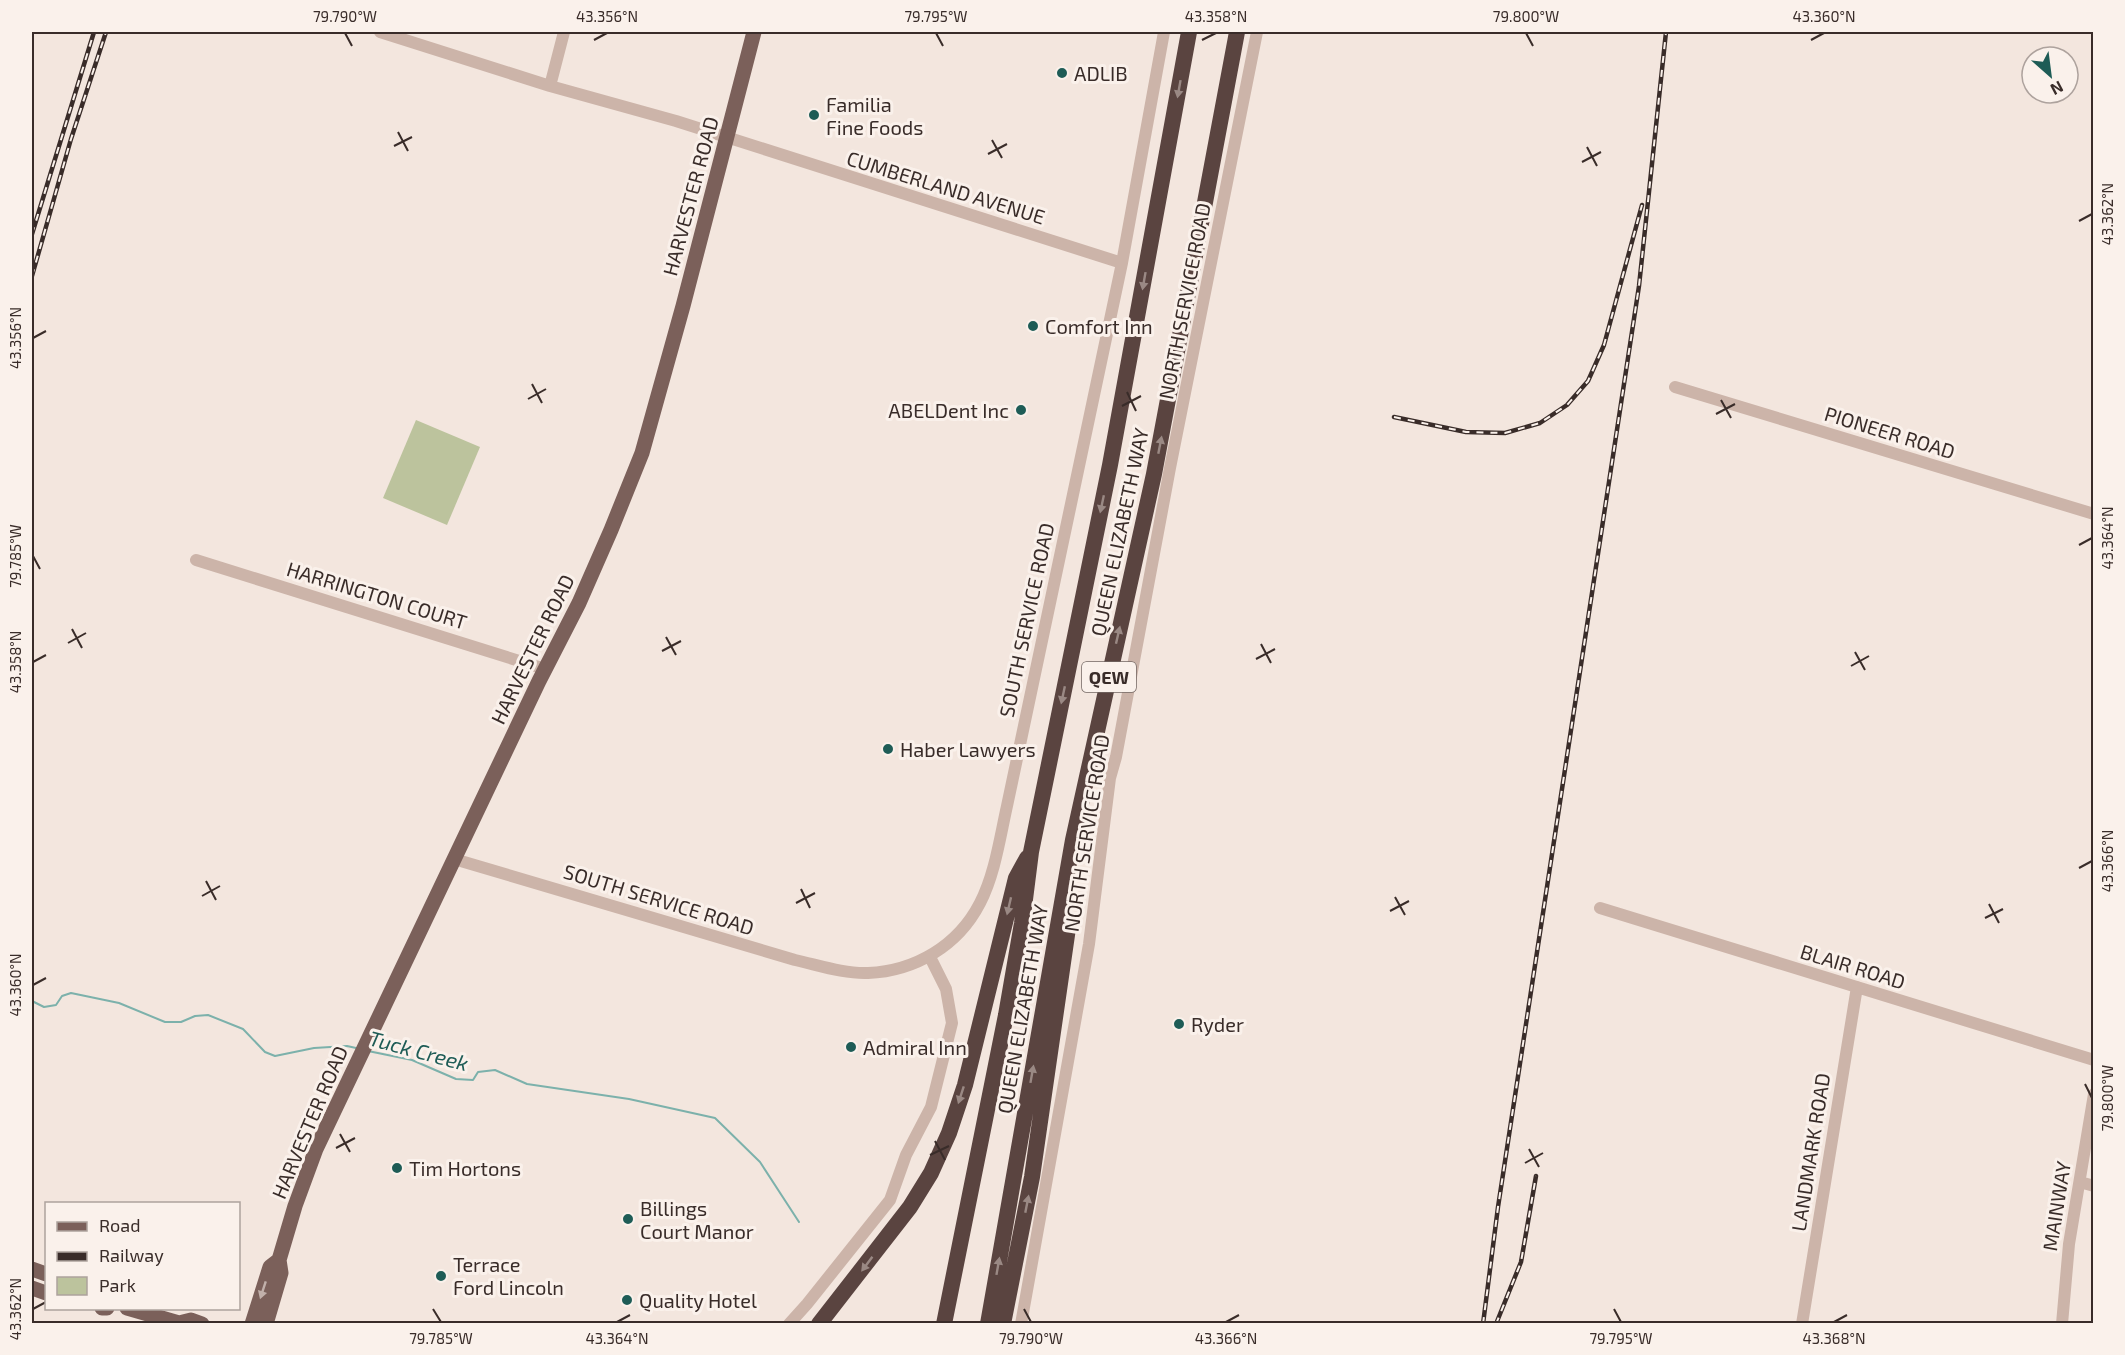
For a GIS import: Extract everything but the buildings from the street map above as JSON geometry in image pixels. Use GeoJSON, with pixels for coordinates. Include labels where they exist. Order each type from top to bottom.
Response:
{"type":"FeatureCollection","features":[{"type":"Feature","properties":{"kind":"highway","name":"QUEEN ELIZABETH WAY"},"geometry":{"type":"LineString","coordinates":[[944,1323],[1006,1015],[1022,923],[1031,852],[1112,456],[1189,32]]}},
{"type":"Feature","properties":{"kind":"highway","name":"QUEEN ELIZABETH WAY"},"geometry":{"type":"LineString","coordinates":[[988,1323],[1072,840],[1154,474],[1237,32]]}},
{"type":"Feature","properties":{"kind":"highway"},"geometry":{"type":"LineString","coordinates":[[1003,1323],[1032,1177],[1077,870],[1072,840]]}},
{"type":"Feature","properties":{"kind":"highway"},"geometry":{"type":"LineString","coordinates":[[819,1323],[910,1207],[931,1173],[945,1143],[965,1085],[1016,878],[1031,852]]}},
{"type":"Feature","properties":{"kind":"main road","name":"HARVESTER ROAD"},"geometry":{"type":"LineString","coordinates":[[266,1323],[281,1273],[279,1260],[295,1206],[316,1149],[545,669],[579,603],[642,453],[754,32]]}},
{"type":"Feature","properties":{"kind":"main road","name":"HARVESTER ROAD"},"geometry":{"type":"LineString","coordinates":[[252,1323],[270,1267],[279,1260]]}},
{"type":"Feature","properties":{"kind":"main road"},"geometry":{"type":"LineString","coordinates":[[135,1310],[180,1323],[191,1320],[202,1323]]}},
{"type":"Feature","properties":{"kind":"street","name":"CUMBERLAND AVENUE"},"geometry":{"type":"LineString","coordinates":[[380,32],[550,86],[676,122],[1122,263]]}},
{"type":"Feature","properties":{"kind":"street"},"geometry":{"type":"LineString","coordinates":[[550,86],[564,32]]}},
{"type":"Feature","properties":{"kind":"street","name":"SOUTH SERVICE ROAD"},"geometry":{"type":"LineString","coordinates":[[454,859],[795,960],[867,973],[908,967],[930,957],[948,942],[972,916],[981,902],[996,855],[1122,263],[1164,32]]}},
{"type":"Feature","properties":{"kind":"street","name":"NORTH SERVICE ROAD"},"geometry":{"type":"LineString","coordinates":[[1021,1323],[1089,944],[1110,778],[1116,757],[1168,478],[1257,32]]}},
{"type":"Feature","properties":{"kind":"street","name":"PIONEER ROAD"},"geometry":{"type":"LineString","coordinates":[[1675,387],[2094,514]]}},
{"type":"Feature","properties":{"kind":"street","name":"HARRINGTON COURT"},"geometry":{"type":"LineString","coordinates":[[196,560],[545,669]]}},
{"type":"Feature","properties":{"kind":"street","name":"BLAIR ROAD"},"geometry":{"type":"LineString","coordinates":[[1600,908],[2094,1060]]}},
{"type":"Feature","properties":{"kind":"street"},"geometry":{"type":"LineString","coordinates":[[789,1323],[807,1304],[890,1200],[906,1155],[931,1107],[952,1023],[946,989],[930,957]]}},
{"type":"Feature","properties":{"kind":"street","name":"LANDMARK ROAD"},"geometry":{"type":"LineString","coordinates":[[1803,1323],[1857,987]]}},
{"type":"Feature","properties":{"kind":"street","name":"MAINWAY"},"geometry":{"type":"LineString","coordinates":[[2062,1323],[2069,1244],[2094,1094]]}},
{"type":"Feature","properties":{"kind":"street"},"geometry":{"type":"LineString","coordinates":[[2080,1182],[2094,1186]]}},
{"type":"Feature","properties":{"kind":"green space"},"geometry":{"type":"Polygon","coordinates":[[[416,420],[480,447],[447,525],[383,498],[416,420]]]}},
{"type":"Feature","properties":{"kind":"waterway","name":"Tuck Creek"},"geometry":{"type":"LineString","coordinates":[[32,1001],[44,1007],[56,1005],[62,996],[71,993],[119,1003],[165,1022],[181,1022],[195,1016],[208,1015],[243,1029],[265,1052],[275,1056],[314,1048],[347,1046],[356,1048]]}},
{"type":"Feature","properties":{"kind":"waterway","name":"Tuck Creek"},"geometry":{"type":"LineString","coordinates":[[368,1051],[412,1060],[456,1079],[473,1080],[478,1072],[495,1070],[527,1084],[629,1099],[715,1118],[760,1162],[799,1222]]}},
{"type":"Feature","properties":{"kind":"railway"},"geometry":{"type":"LineString","coordinates":[[32,234],[94,32]]}},
{"type":"Feature","properties":{"kind":"railway"},"geometry":{"type":"LineString","coordinates":[[32,276],[71,139],[106,32]]}},
{"type":"Feature","properties":{"kind":"railway"},"geometry":{"type":"LineString","coordinates":[[1483,1324],[1498,1207],[1639,286],[1666,32]]}},
{"type":"Feature","properties":{"kind":"railway"},"geometry":{"type":"LineString","coordinates":[[1394,417],[1466,432],[1505,433],[1540,423],[1567,405],[1588,381],[1604,345],[1642,205]]}},
{"type":"Feature","properties":{"kind":"railway"},"geometry":{"type":"LineString","coordinates":[[1496,1324],[1521,1262],[1536,1176]]}},
{"type":"Feature","properties":{"kind":"place","name":"ADLIB"},"geometry":{"type":"Point","coordinates":[1062,73]}},
{"type":"Feature","properties":{"kind":"place","name":"Familia Fine Foods"},"geometry":{"type":"Point","coordinates":[814,115]}},
{"type":"Feature","properties":{"kind":"place","name":"Comfort Inn"},"geometry":{"type":"Point","coordinates":[1033,326]}},
{"type":"Feature","properties":{"kind":"place","name":"ABELDent Inc"},"geometry":{"type":"Point","coordinates":[1021,410]}},
{"type":"Feature","properties":{"kind":"place","name":"Haber Lawyers"},"geometry":{"type":"Point","coordinates":[888,749]}},
{"type":"Feature","properties":{"kind":"place","name":"Ryder"},"geometry":{"type":"Point","coordinates":[1179,1024]}},
{"type":"Feature","properties":{"kind":"place","name":"Admiral Inn"},"geometry":{"type":"Point","coordinates":[851,1047]}},
{"type":"Feature","properties":{"kind":"place","name":"Tim Hortons"},"geometry":{"type":"Point","coordinates":[397,1168]}},
{"type":"Feature","properties":{"kind":"place","name":"Billings Court Manor"},"geometry":{"type":"Point","coordinates":[628,1219]}},
{"type":"Feature","properties":{"kind":"place","name":"Terrace Ford Lincoln"},"geometry":{"type":"Point","coordinates":[441,1276]}},
{"type":"Feature","properties":{"kind":"place","name":"Quality Hotel"},"geometry":{"type":"Point","coordinates":[627,1300]}}]}
